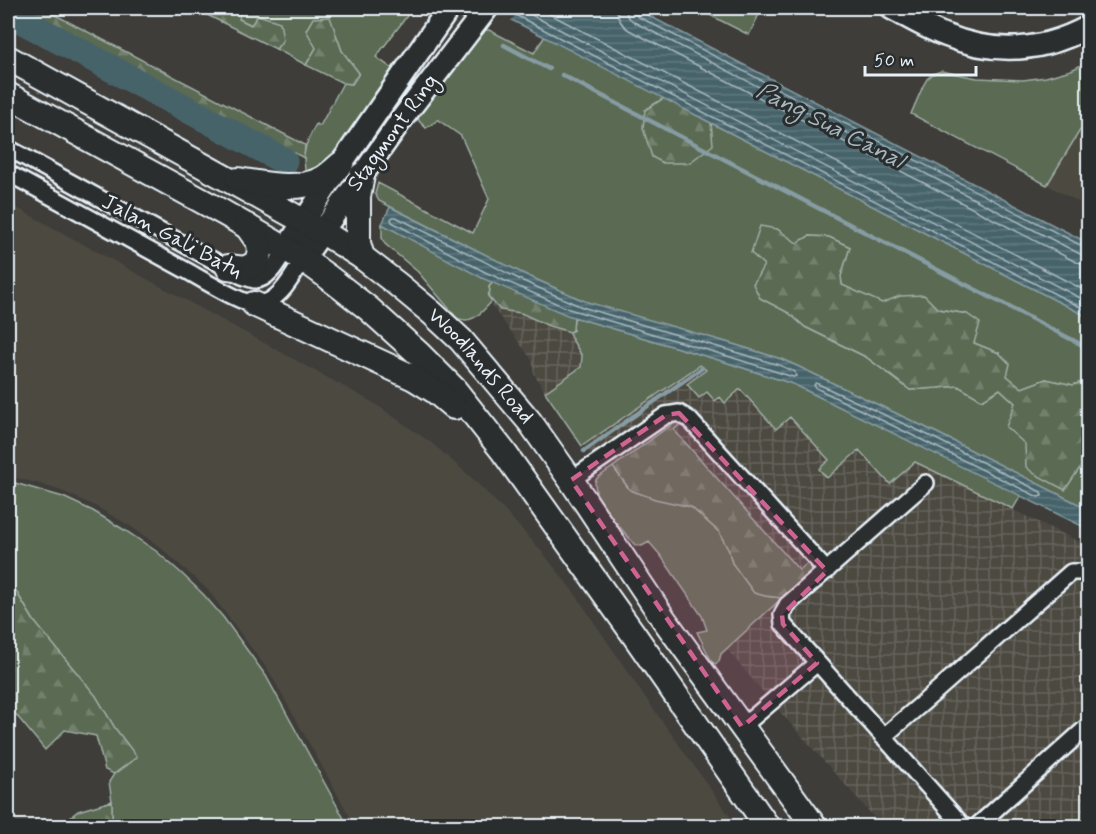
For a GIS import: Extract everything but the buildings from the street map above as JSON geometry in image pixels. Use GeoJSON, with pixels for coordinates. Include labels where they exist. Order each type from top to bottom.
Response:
{"type":"FeatureCollection","features":[{"type":"Feature","properties":{"kind":"main road","name":"Woodlands Road"},"geometry":{"type":"LineString","coordinates":[[8,58],[313,227],[362,257],[432,313],[461,340],[530,422],[663,618],[814,826]]}},
{"type":"Feature","properties":{"kind":"main road","name":"Woodlands Road"},"geometry":{"type":"LineString","coordinates":[[8,95],[294,254],[369,309],[420,354],[454,389],[502,451],[767,826]]}},
{"type":"Feature","properties":{"kind":"main road"},"geometry":{"type":"LineString","coordinates":[[227,179],[297,186],[351,170],[358,197],[358,243],[362,257]]}},
{"type":"Feature","properties":{"kind":"main road"},"geometry":{"type":"LineString","coordinates":[[359,219],[368,242],[397,284]]}},
{"type":"Feature","properties":{"kind":"main road"},"geometry":{"type":"LineString","coordinates":[[228,267],[244,269],[256,263],[260,253],[259,243],[247,226]]}},
{"type":"Feature","properties":{"kind":"main road"},"geometry":{"type":"LineString","coordinates":[[254,304],[414,378],[435,391],[502,451]]}},
{"type":"Feature","properties":{"kind":"street","name":"Stagmont Ring"},"geometry":{"type":"LineString","coordinates":[[294,254],[351,170],[449,8]]}},
{"type":"Feature","properties":{"kind":"street","name":"Stagmont Ring"},"geometry":{"type":"LineString","coordinates":[[351,170],[408,111],[486,8]]}},
{"type":"Feature","properties":{"kind":"street"},"geometry":{"type":"LineString","coordinates":[[891,8],[944,35],[982,47],[1015,49],[1046,44],[1070,37],[1089,27]]}},
{"type":"Feature","properties":{"kind":"street","name":"Jalan Gali Batu"},"geometry":{"type":"LineString","coordinates":[[8,148],[242,276],[255,280],[265,277],[273,268],[294,254]]}},
{"type":"Feature","properties":{"kind":"street","name":"Jalan Gali Batu"},"geometry":{"type":"LineString","coordinates":[[8,173],[214,286],[254,304],[268,302],[275,298],[291,278],[294,254]]}},
{"type":"Feature","properties":{"kind":"street"},"geometry":{"type":"LineString","coordinates":[[571,480],[666,416],[679,413],[689,419],[826,571]]}},
{"type":"Feature","properties":{"kind":"street"},"geometry":{"type":"LineString","coordinates":[[926,483],[788,605],[782,615],[783,624],[963,826]]}},
{"type":"Feature","properties":{"kind":"street"},"geometry":{"type":"LineString","coordinates":[[883,736],[1071,572],[1089,572]]}},
{"type":"Feature","properties":{"kind":"street"},"geometry":{"type":"LineString","coordinates":[[742,727],[817,663]]}},
{"type":"Feature","properties":{"kind":"street"},"geometry":{"type":"LineString","coordinates":[[977,826],[1089,726]]}},
{"type":"Feature","properties":{"kind":"highlighted area"},"geometry":{"type":"Polygon","coordinates":[[[679,413],[827,571],[782,615],[783,624],[817,663],[742,727],[571,480],[666,415],[679,413]]]}},
{"type":"Feature","properties":{"kind":"shaded area"},"geometry":{"type":"Polygon","coordinates":[[[1088,117],[1088,207],[1047,185],[1088,117]]]}},
{"type":"Feature","properties":{"kind":"shaded area"},"geometry":{"type":"Polygon","coordinates":[[[8,203],[374,403],[433,444],[472,478],[544,554],[576,595],[640,690],[737,826],[355,826],[270,673],[208,590],[160,547],[95,506],[64,492],[8,476],[8,203]]]}},
{"type":"Feature","properties":{"kind":"shaded area"},"geometry":{"type":"Polygon","coordinates":[[[503,293],[699,365],[716,378],[766,390],[1088,546],[1088,826],[882,826],[725,647],[704,614],[545,392],[534,374],[532,360],[491,305],[503,293]]]}},
{"type":"Feature","properties":{"kind":"green space"},"geometry":{"type":"Polygon","coordinates":[[[12,8],[42,8],[305,145],[304,158],[291,151],[288,156],[12,8]]]}},
{"type":"Feature","properties":{"kind":"green space"},"geometry":{"type":"Polygon","coordinates":[[[193,8],[241,9],[239,19],[251,25],[258,15],[280,22],[283,40],[276,49],[193,8]]]}},
{"type":"Feature","properties":{"kind":"green space"},"geometry":{"type":"Polygon","coordinates":[[[237,8],[413,8],[376,57],[394,70],[338,158],[307,179],[304,163],[306,144],[316,124],[320,126],[343,83],[352,84],[359,73],[342,51],[337,37],[316,48],[306,65],[276,49],[283,40],[239,19],[240,10],[237,8]]]}},
{"type":"Feature","properties":{"kind":"green space"},"geometry":{"type":"Polygon","coordinates":[[[696,8],[762,8],[749,35],[696,8]]]}},
{"type":"Feature","properties":{"kind":"green space"},"geometry":{"type":"Polygon","coordinates":[[[330,17],[342,51],[359,73],[352,84],[343,83],[306,65],[316,48],[306,30],[313,18],[330,17]]]}},
{"type":"Feature","properties":{"kind":"green space"},"geometry":{"type":"Polygon","coordinates":[[[484,30],[489,30],[534,53],[545,36],[664,98],[645,110],[712,145],[711,123],[1088,317],[1088,380],[1073,385],[1046,379],[1022,388],[1007,376],[999,353],[974,343],[967,314],[938,309],[900,296],[882,304],[842,285],[841,276],[850,247],[829,237],[809,236],[797,244],[777,229],[764,265],[760,298],[789,313],[805,327],[866,357],[910,390],[958,386],[982,400],[1000,389],[1079,469],[1088,475],[1088,509],[935,432],[781,359],[589,303],[526,275],[379,201],[375,194],[378,183],[473,233],[489,199],[461,136],[438,120],[426,128],[418,117],[484,30]]]}},
{"type":"Feature","properties":{"kind":"green space"},"geometry":{"type":"Polygon","coordinates":[[[1088,62],[1088,117],[1047,185],[911,114],[927,79],[941,71],[977,78],[1023,80],[1046,77],[1071,70],[1088,62]]]}},
{"type":"Feature","properties":{"kind":"green space"},"geometry":{"type":"Polygon","coordinates":[[[664,98],[711,123],[713,145],[689,163],[663,163],[652,157],[643,128],[645,110],[664,98]]]}},
{"type":"Feature","properties":{"kind":"green space"},"geometry":{"type":"Polygon","coordinates":[[[382,224],[493,282],[489,287],[488,296],[492,301],[472,319],[457,318],[418,272],[385,244],[382,238],[382,224]]]}},
{"type":"Feature","properties":{"kind":"green space"},"geometry":{"type":"Polygon","coordinates":[[[760,226],[777,229],[797,243],[809,236],[829,237],[850,247],[841,276],[842,285],[882,303],[900,296],[924,295],[938,309],[967,314],[980,323],[974,343],[999,353],[1010,364],[1007,376],[1022,388],[1046,379],[1073,385],[1088,380],[1088,475],[1079,469],[1065,490],[1026,467],[1025,444],[1006,427],[1015,403],[1000,389],[982,400],[958,386],[910,390],[866,357],[805,327],[789,313],[760,298],[753,284],[764,265],[751,253],[760,226]]]}},
{"type":"Feature","properties":{"kind":"green space"},"geometry":{"type":"Polygon","coordinates":[[[493,282],[574,317],[573,330],[570,332],[549,326],[521,313],[500,310],[488,296],[489,287],[493,282]]]}},
{"type":"Feature","properties":{"kind":"green space"},"geometry":{"type":"Polygon","coordinates":[[[574,317],[793,384],[1021,495],[1013,509],[915,462],[890,484],[859,450],[827,478],[819,469],[829,460],[790,417],[776,429],[740,389],[725,403],[720,397],[715,401],[707,392],[699,398],[687,384],[706,370],[700,365],[582,446],[545,392],[581,367],[582,356],[570,336],[574,317]]]}},
{"type":"Feature","properties":{"kind":"green space"},"geometry":{"type":"Polygon","coordinates":[[[682,422],[674,430],[799,570],[808,563],[811,567],[812,571],[782,598],[754,593],[732,563],[729,551],[719,532],[691,507],[655,499],[630,490],[613,467],[671,425],[682,422]]]}},
{"type":"Feature","properties":{"kind":"green space"},"geometry":{"type":"Polygon","coordinates":[[[613,467],[630,490],[691,507],[719,532],[729,551],[732,563],[765,596],[782,598],[721,654],[716,664],[712,662],[697,632],[707,630],[702,616],[661,556],[649,542],[642,546],[635,545],[613,519],[596,493],[597,478],[613,467]]]}},
{"type":"Feature","properties":{"kind":"green space"},"geometry":{"type":"Polygon","coordinates":[[[8,481],[63,497],[93,511],[156,551],[203,594],[223,617],[266,676],[348,826],[112,826],[109,782],[114,774],[136,757],[34,621],[8,578],[8,481]]]}},
{"type":"Feature","properties":{"kind":"green space"},"geometry":{"type":"Polygon","coordinates":[[[8,578],[34,621],[96,696],[115,728],[137,757],[114,774],[105,770],[96,736],[65,730],[45,750],[8,705],[8,578]]]}},
{"type":"Feature","properties":{"kind":"green space"},"geometry":{"type":"Polygon","coordinates":[[[112,801],[112,826],[59,826],[78,811],[112,801]]]}},
{"type":"Feature","properties":{"kind":"water","name":"Pang Sua Canal"},"geometry":{"type":"Polygon","coordinates":[[[488,8],[634,8],[1088,243],[1088,317],[488,8]]]}},
{"type":"Feature","properties":{"kind":"water"},"geometry":{"type":"Polygon","coordinates":[[[390,207],[526,275],[584,301],[726,342],[797,366],[1088,509],[1088,529],[793,384],[567,315],[482,278],[382,224],[390,207]]]}},
{"type":"Feature","properties":{"kind":"pier"},"geometry":{"type":"Polygon","coordinates":[[[485,8],[521,8],[510,22],[485,8]]]}},
{"type":"Feature","properties":{"kind":"waterway"},"geometry":{"type":"LineString","coordinates":[[8,13],[284,161]]}},
{"type":"Feature","properties":{"kind":"waterway"},"geometry":{"type":"LineString","coordinates":[[504,45],[549,69]]}},
{"type":"Feature","properties":{"kind":"waterway"},"geometry":{"type":"LineString","coordinates":[[562,75],[1088,348]]}},
{"type":"Feature","properties":{"kind":"waterway"},"geometry":{"type":"LineString","coordinates":[[584,451],[702,368]]}}]}
